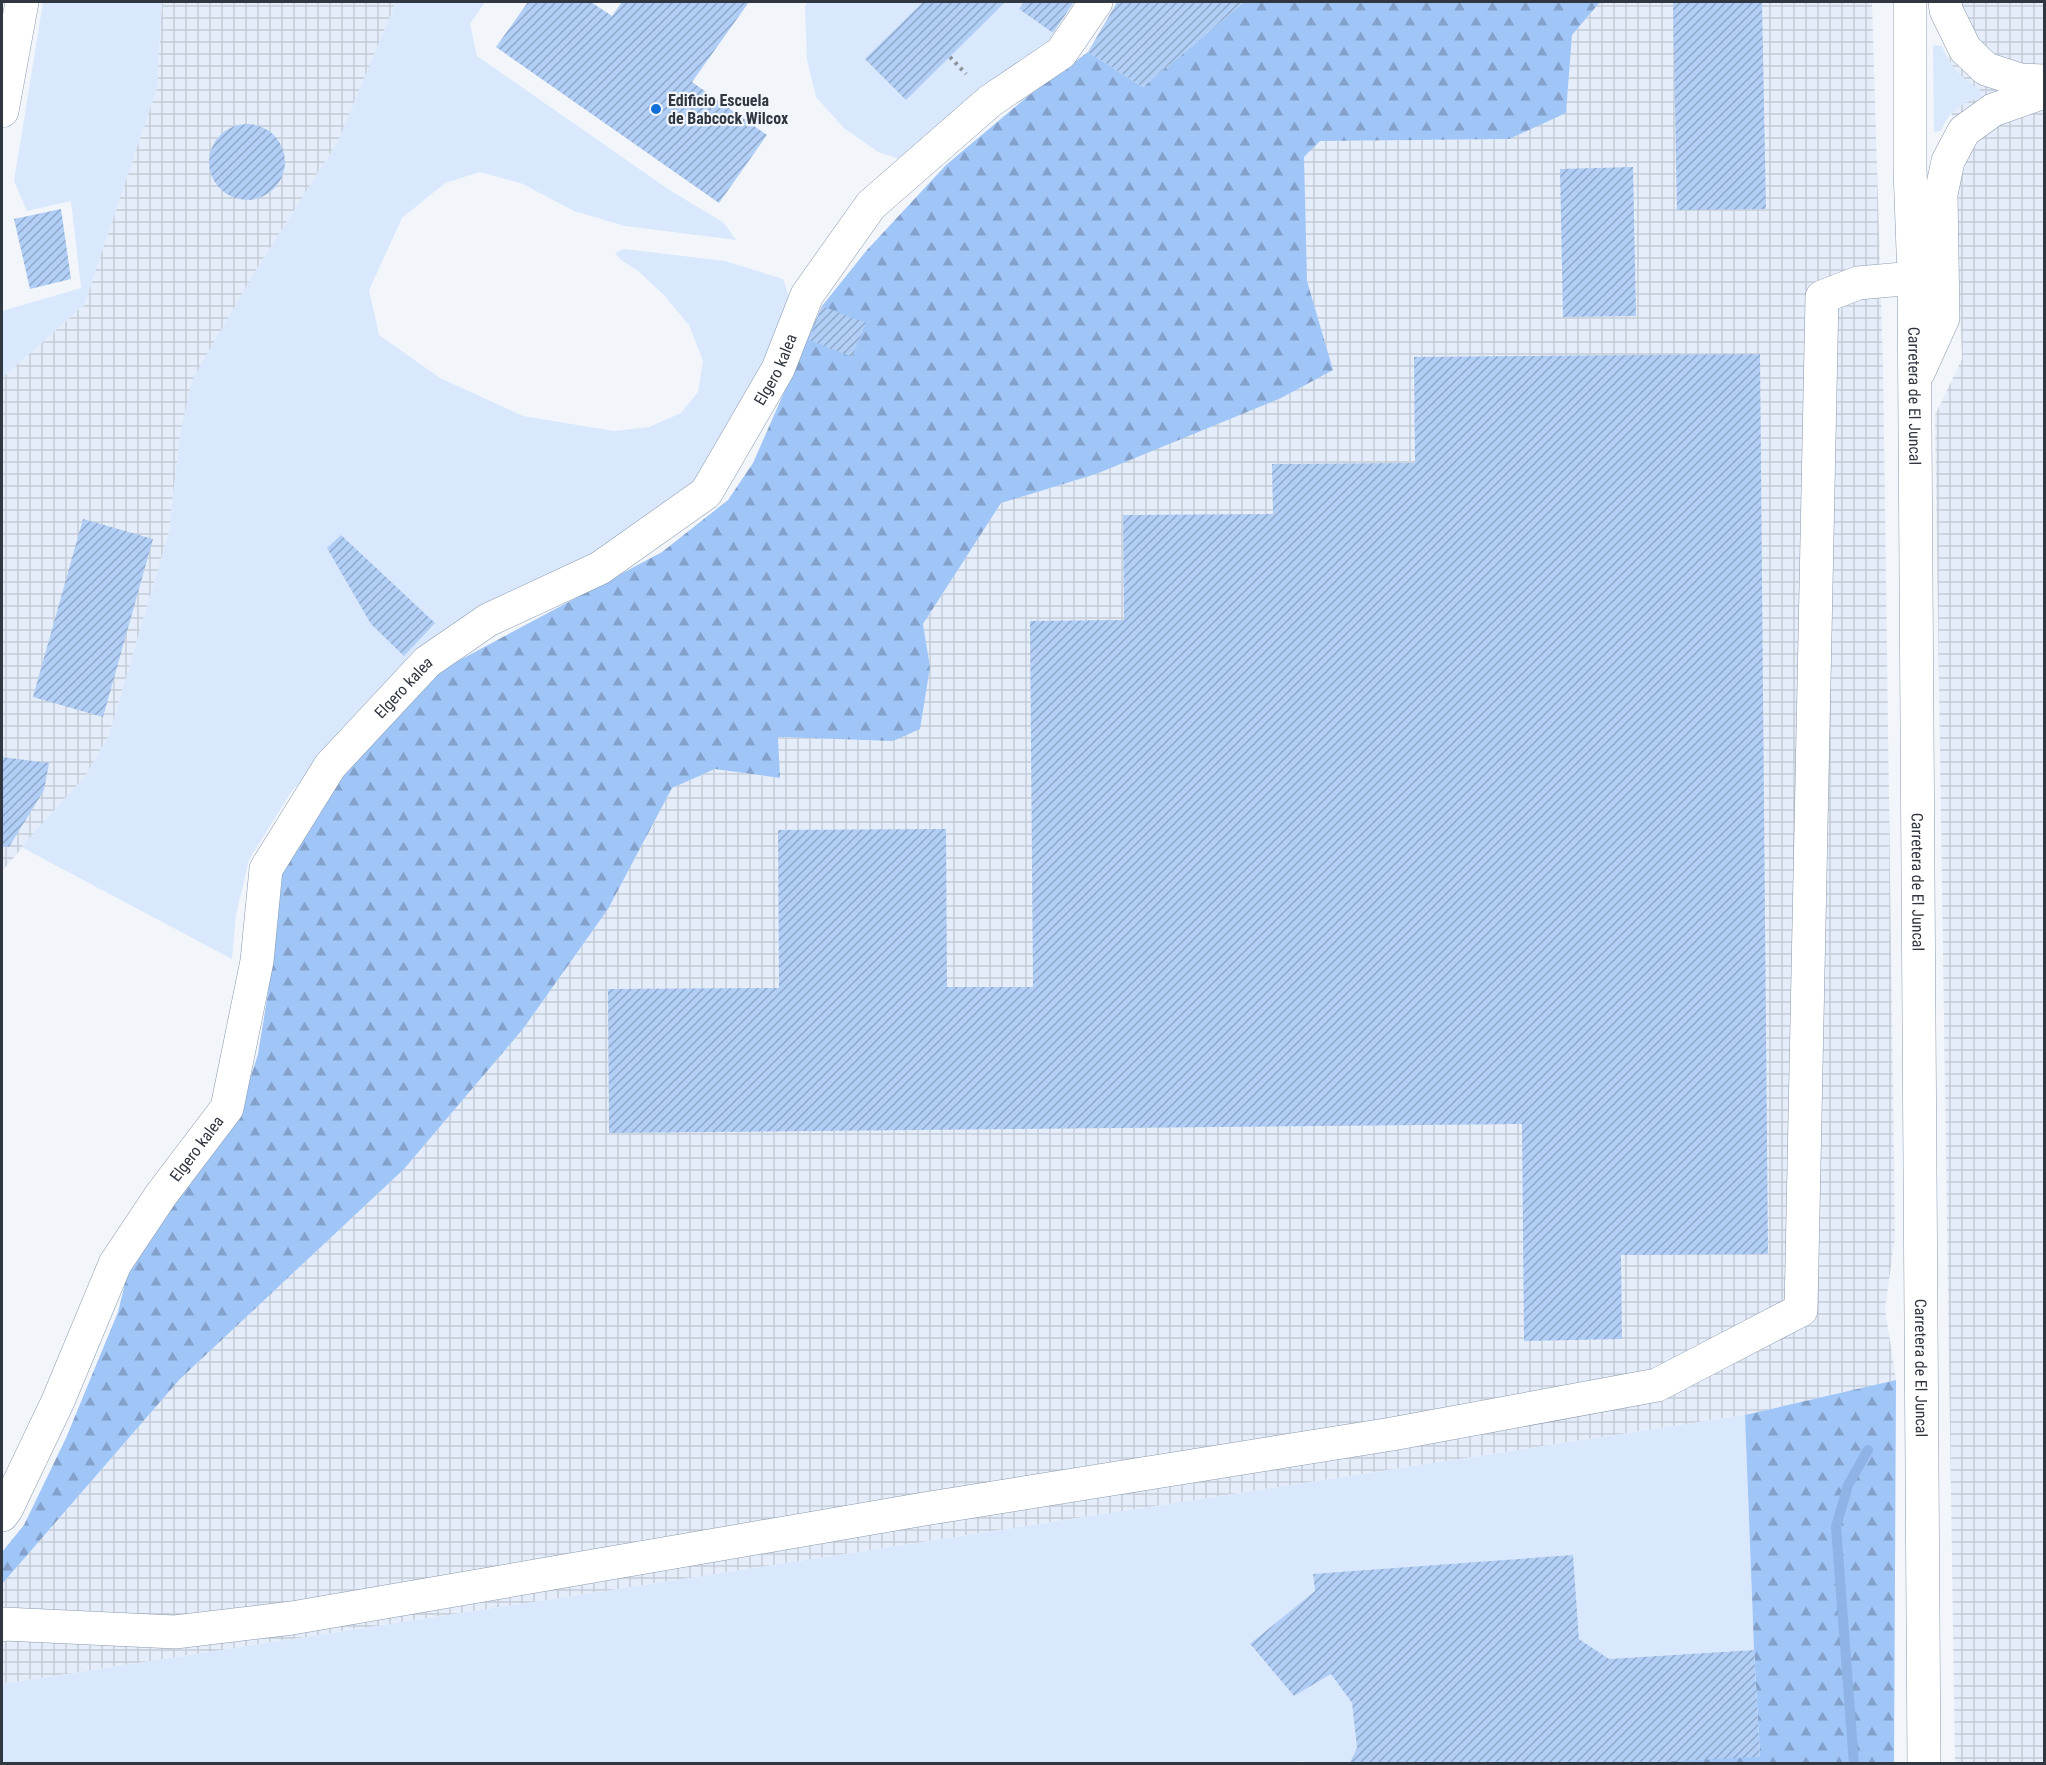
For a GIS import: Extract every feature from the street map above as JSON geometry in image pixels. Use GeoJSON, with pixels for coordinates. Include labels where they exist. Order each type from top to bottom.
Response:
{"type":"FeatureCollection","features":[{"type":"Feature","properties":{"kind":"street"},"geometry":{"type":"LineString","coordinates":[[2,111],[22,2]]}},
{"type":"Feature","properties":{"kind":"street","name":"Elgero kalea"},"geometry":{"type":"LineString","coordinates":[[2,1515],[58,1401],[115,1264],[161,1195],[227,1108],[257,961],[266,869],[330,766],[427,662],[488,620],[600,568],[706,493],[778,369],[807,295],[871,205],[990,101],[1061,53],[1096,2]]}},
{"type":"Feature","properties":{"kind":"street","name":"Carretera de El Juncal"},"geometry":{"type":"LineString","coordinates":[[1910,2],[1910,168],[1914,278],[1924,1764]]}},
{"type":"Feature","properties":{"kind":"street"},"geometry":{"type":"LineString","coordinates":[[1945,2],[1946,10],[1965,50],[1986,69],[2020,80],[2044,81]]}},
{"type":"Feature","properties":{"kind":"street"},"geometry":{"type":"LineString","coordinates":[[1914,381],[1943,318],[1941,194],[1948,161],[1964,131],[1993,110],[2044,92]]}},
{"type":"Feature","properties":{"kind":"street"},"geometry":{"type":"LineString","coordinates":[[2,1625],[4,1623],[175,1632],[292,1618],[924,1509],[1392,1434],[1657,1385],[1801,1310],[1822,297],[1858,283],[1914,278]]}},
{"type":"Feature","properties":{"kind":"shaded area"},"geometry":{"type":"Polygon","coordinates":[[[43,2],[162,2],[157,88],[84,305],[2,378],[2,311],[81,288],[71,201],[27,211],[14,181],[43,2]]]}},
{"type":"Feature","properties":{"kind":"shaded area"},"geometry":{"type":"Polygon","coordinates":[[[162,2],[396,2],[338,141],[253,275],[180,435],[169,532],[109,735],[86,775],[2,871],[2,378],[84,305],[157,88],[162,2]]]}},
{"type":"Feature","properties":{"kind":"shaded area"},"geometry":{"type":"Polygon","coordinates":[[[396,2],[485,2],[470,24],[477,56],[668,189],[724,223],[736,240],[625,226],[574,211],[523,184],[480,172],[445,183],[402,218],[369,290],[379,335],[440,378],[523,416],[614,431],[649,427],[681,413],[698,392],[703,361],[689,325],[664,295],[615,253],[624,249],[725,261],[783,279],[791,303],[778,340],[708,463],[686,492],[603,549],[407,666],[366,702],[290,794],[249,860],[236,915],[232,959],[21,847],[86,775],[109,735],[169,532],[180,435],[192,380],[253,275],[338,141],[396,2]]]}},
{"type":"Feature","properties":{"kind":"shaded area"},"geometry":{"type":"Polygon","coordinates":[[[807,2],[1024,2],[1019,9],[1053,33],[1047,49],[917,148],[899,159],[878,152],[844,128],[816,97],[807,60],[805,7],[807,2]]]}},
{"type":"Feature","properties":{"kind":"shaded area"},"geometry":{"type":"Polygon","coordinates":[[[1600,2],[1872,2],[1883,366],[1895,1236],[1885,1309],[1896,1380],[1745,1415],[2,1684],[2,1584],[180,1379],[404,1169],[523,1029],[608,909],[672,788],[715,769],[779,778],[778,737],[893,741],[930,667],[923,624],[1001,503],[1096,474],[1332,370],[1307,281],[1303,157],[1320,141],[1508,139],[1566,113],[1572,35],[1600,2]]]}},
{"type":"Feature","properties":{"kind":"shaded area"},"geometry":{"type":"Polygon","coordinates":[[[1947,2],[2044,2],[2044,1763],[1955,1763],[1935,415],[1962,359],[1947,2]]]}},
{"type":"Feature","properties":{"kind":"shaded area"},"geometry":{"type":"Polygon","coordinates":[[[1933,45],[1942,46],[1957,71],[1980,90],[1981,97],[1956,109],[1941,131],[1934,132],[1933,45]]]}},
{"type":"Feature","properties":{"kind":"shaded area"},"geometry":{"type":"Polygon","coordinates":[[[1745,1415],[1754,1650],[1609,1659],[1579,1639],[1573,1555],[1367,1573],[1313,1574],[1315,1591],[1250,1645],[1294,1696],[1331,1674],[1352,1703],[1357,1748],[1349,1763],[1306,1763],[1302,1761],[1292,1764],[2,1764],[2,1684],[1745,1415]]]}},
{"type":"Feature","properties":{"kind":"green space"},"geometry":{"type":"Polygon","coordinates":[[[1244,2],[1600,2],[1572,35],[1566,113],[1509,139],[1320,141],[1304,157],[1307,281],[1333,370],[1281,398],[1096,474],[1001,503],[923,624],[930,667],[920,729],[893,741],[778,737],[780,778],[715,769],[672,788],[608,909],[523,1029],[404,1169],[180,1379],[2,1584],[2,1552],[24,1525],[66,1438],[118,1312],[130,1263],[241,1107],[258,1054],[268,993],[274,898],[282,869],[297,838],[351,765],[443,669],[662,552],[728,500],[753,463],[822,306],[867,250],[946,165],[1027,97],[1088,52],[1143,87],[1244,2]]]}},
{"type":"Feature","properties":{"kind":"green space"},"geometry":{"type":"Polygon","coordinates":[[[1896,1380],[1894,1763],[1614,1764],[1760,1756],[1745,1415],[1896,1380]]]}},
{"type":"Feature","properties":{"kind":"building","name":"Edificio Escuela de Babcock Wilcox"},"geometry":{"type":"Polygon","coordinates":[[[528,2],[591,2],[612,16],[622,2],[749,2],[692,82],[767,135],[719,203],[496,47],[528,2]]]}},
{"type":"Feature","properties":{"kind":"building"},"geometry":{"type":"Polygon","coordinates":[[[923,2],[1005,2],[906,100],[865,59],[923,2]]]}},
{"type":"Feature","properties":{"kind":"building"},"geometry":{"type":"Polygon","coordinates":[[[1024,2],[1074,2],[1053,33],[1019,9],[1024,2]]]}},
{"type":"Feature","properties":{"kind":"building"},"geometry":{"type":"Polygon","coordinates":[[[1117,2],[1244,2],[1143,87],[1088,52],[1117,2]]]}},
{"type":"Feature","properties":{"kind":"building"},"geometry":{"type":"Polygon","coordinates":[[[1673,2],[1762,2],[1766,209],[1677,210],[1673,2]]]}},
{"type":"Feature","properties":{"kind":"building"},"geometry":{"type":"Polygon","coordinates":[[[247,124],[262,127],[274,135],[282,147],[285,162],[282,177],[274,189],[262,197],[247,200],[232,197],[220,189],[212,177],[209,162],[212,147],[220,135],[232,127],[247,124]]]}},
{"type":"Feature","properties":{"kind":"building"},"geometry":{"type":"Polygon","coordinates":[[[1633,167],[1636,316],[1563,317],[1560,169],[1633,167]]]}},
{"type":"Feature","properties":{"kind":"building"},"geometry":{"type":"Polygon","coordinates":[[[61,209],[71,279],[30,289],[14,219],[61,209]]]}},
{"type":"Feature","properties":{"kind":"building"},"geometry":{"type":"Polygon","coordinates":[[[822,306],[866,323],[852,357],[809,340],[822,306]]]}},
{"type":"Feature","properties":{"kind":"building"},"geometry":{"type":"Polygon","coordinates":[[[1760,354],[1768,1254],[1621,1255],[1622,1339],[1524,1341],[1522,1124],[609,1133],[608,989],[779,988],[778,830],[946,829],[947,987],[1033,987],[1030,621],[1124,620],[1123,515],[1273,514],[1272,464],[1415,463],[1414,357],[1760,354]]]}},
{"type":"Feature","properties":{"kind":"building"},"geometry":{"type":"Polygon","coordinates":[[[83,519],[153,539],[103,717],[33,697],[83,519]]]}},
{"type":"Feature","properties":{"kind":"building"},"geometry":{"type":"Polygon","coordinates":[[[341,535],[435,623],[404,656],[371,624],[327,548],[341,535]]]}},
{"type":"Feature","properties":{"kind":"building"},"geometry":{"type":"Polygon","coordinates":[[[2,757],[49,763],[44,790],[9,847],[2,847],[2,757]]]}},
{"type":"Feature","properties":{"kind":"building"},"geometry":{"type":"Polygon","coordinates":[[[1573,1555],[1579,1639],[1609,1659],[1754,1650],[1760,1757],[1614,1764],[1349,1764],[1357,1748],[1352,1703],[1331,1674],[1294,1696],[1250,1644],[1315,1591],[1313,1574],[1573,1555]]]}},
{"type":"Feature","properties":{"kind":"waterway"},"geometry":{"type":"LineString","coordinates":[[1854,1764],[1836,1527],[1848,1485],[1868,1450]]}},
{"type":"Feature","properties":{"kind":"place","name":"Edificio Escuela de Babcock Wilcox"},"geometry":{"type":"Point","coordinates":[656,109]}}]}
